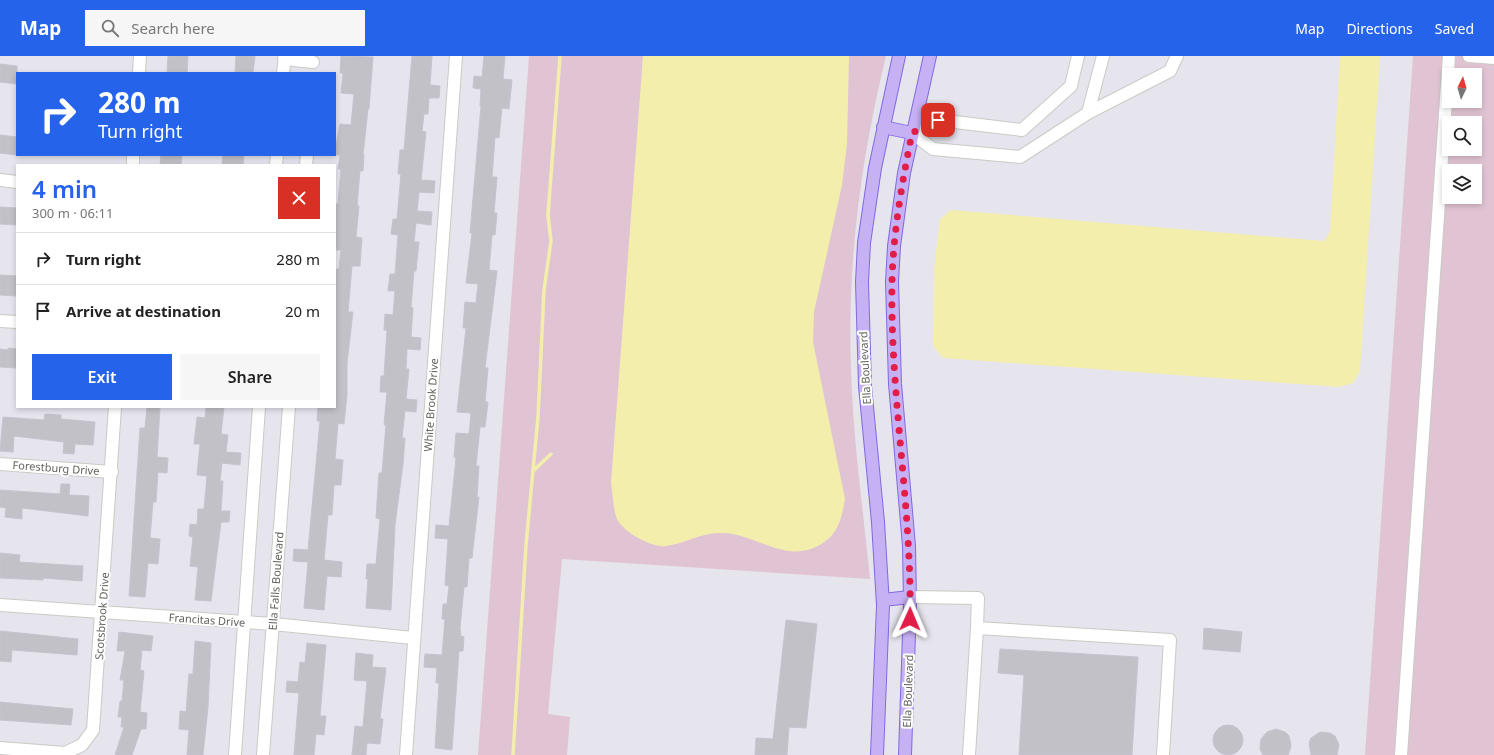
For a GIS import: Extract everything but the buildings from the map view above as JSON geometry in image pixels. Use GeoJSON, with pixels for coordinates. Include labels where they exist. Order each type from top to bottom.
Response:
{"type":"FeatureCollection","features":[{"type":"Feature","properties":{"kind":"main road","name":"Ella Boulevard"},"geometry":{"type":"LineString","coordinates":[[877,755],[882,665],[883,600],[878,522],[865,386],[862,282],[869,207],[883,127],[899,56]]}},
{"type":"Feature","properties":{"kind":"main road","name":"Ella Boulevard"},"geometry":{"type":"LineString","coordinates":[[905,755],[910,597],[908,519],[895,384],[892,282],[898,211],[912,133],[930,56]]}},
{"type":"Feature","properties":{"kind":"main road"},"geometry":{"type":"LineString","coordinates":[[883,127],[912,133]]}},
{"type":"Feature","properties":{"kind":"main road"},"geometry":{"type":"LineString","coordinates":[[883,600],[910,597]]}},
{"type":"Feature","properties":{"kind":"street"},"geometry":{"type":"LineString","coordinates":[[139,72],[140,56]]}},
{"type":"Feature","properties":{"kind":"street","name":"White Brook Drive"},"geometry":{"type":"LineString","coordinates":[[406,755],[413,638],[456,56]]}},
{"type":"Feature","properties":{"kind":"street"},"geometry":{"type":"LineString","coordinates":[[1078,56],[1071,86],[1022,130],[938,120],[912,133],[933,149],[1020,157],[1088,113],[1170,72],[1177,56]]}},
{"type":"Feature","properties":{"kind":"street"},"geometry":{"type":"LineString","coordinates":[[1088,113],[1103,56]]}},
{"type":"Feature","properties":{"kind":"street"},"geometry":{"type":"LineString","coordinates":[[1401,755],[1449,56]]}},
{"type":"Feature","properties":{"kind":"street"},"geometry":{"type":"LineString","coordinates":[[1469,56],[1494,58]]}},
{"type":"Feature","properties":{"kind":"street"},"geometry":{"type":"LineString","coordinates":[[283,72],[285,58],[313,64]]}},
{"type":"Feature","properties":{"kind":"street"},"geometry":{"type":"LineString","coordinates":[[0,180],[16,182]]}},
{"type":"Feature","properties":{"kind":"street"},"geometry":{"type":"LineString","coordinates":[[0,321],[16,322]]}},
{"type":"Feature","properties":{"kind":"street","name":"Scotsbrook Drive"},"geometry":{"type":"LineString","coordinates":[[4,748],[65,753],[82,745],[93,730],[112,472],[115,408]]}},
{"type":"Feature","properties":{"kind":"street"},"geometry":{"type":"LineString","coordinates":[[235,755],[259,408]]}},
{"type":"Feature","properties":{"kind":"street","name":"Ella Falls Boulevard"},"geometry":{"type":"LineString","coordinates":[[263,755],[289,408]]}},
{"type":"Feature","properties":{"kind":"street","name":"Forestburg Drive"},"geometry":{"type":"LineString","coordinates":[[0,464],[112,472]]}},
{"type":"Feature","properties":{"kind":"street"},"geometry":{"type":"LineString","coordinates":[[910,597],[978,598],[969,755]]}},
{"type":"Feature","properties":{"kind":"street","name":"Francitas Drive"},"geometry":{"type":"LineString","coordinates":[[0,605],[273,624],[413,638]]}},
{"type":"Feature","properties":{"kind":"street"},"geometry":{"type":"LineString","coordinates":[[977,628],[1170,640],[1162,755]]}},
{"type":"Feature","properties":{"kind":"shaded area"},"geometry":{"type":"Polygon","coordinates":[[[529,56],[886,56],[869,133],[863,172],[851,289],[850,329],[852,395],[870,579],[562,559],[548,714],[570,717],[567,755],[478,755],[529,56]]]}},
{"type":"Feature","properties":{"kind":"shaded area"},"geometry":{"type":"Polygon","coordinates":[[[643,56],[849,56],[847,143],[842,185],[814,312],[813,342],[845,499],[838,527],[825,542],[805,551],[780,549],[744,537],[719,533],[712,533],[672,545],[660,546],[646,542],[631,534],[620,524],[617,519],[611,483],[643,56]]]}},
{"type":"Feature","properties":{"kind":"shaded area"},"geometry":{"type":"Polygon","coordinates":[[[1340,56],[1380,56],[1360,371],[1353,383],[1339,387],[943,358],[933,346],[934,268],[940,219],[951,210],[1324,241],[1330,232],[1340,56]]]}},
{"type":"Feature","properties":{"kind":"shaded area"},"geometry":{"type":"Polygon","coordinates":[[[1413,56],[1494,56],[1494,755],[1365,755],[1413,56]]]}},
{"type":"Feature","properties":{"kind":"waterway"},"geometry":{"type":"LineString","coordinates":[[513,755],[526,545],[538,417],[544,290],[551,241],[548,215],[560,56]]}},
{"type":"Feature","properties":{"kind":"waterway"},"geometry":{"type":"LineString","coordinates":[[533,471],[551,454]]}},
{"type":"Feature","properties":{"kind":"route"},"geometry":{"type":"LineString","coordinates":[[910,619],[908,519],[900,447],[892,326],[894,246],[904,173],[912,133],[938,120]]}}]}
